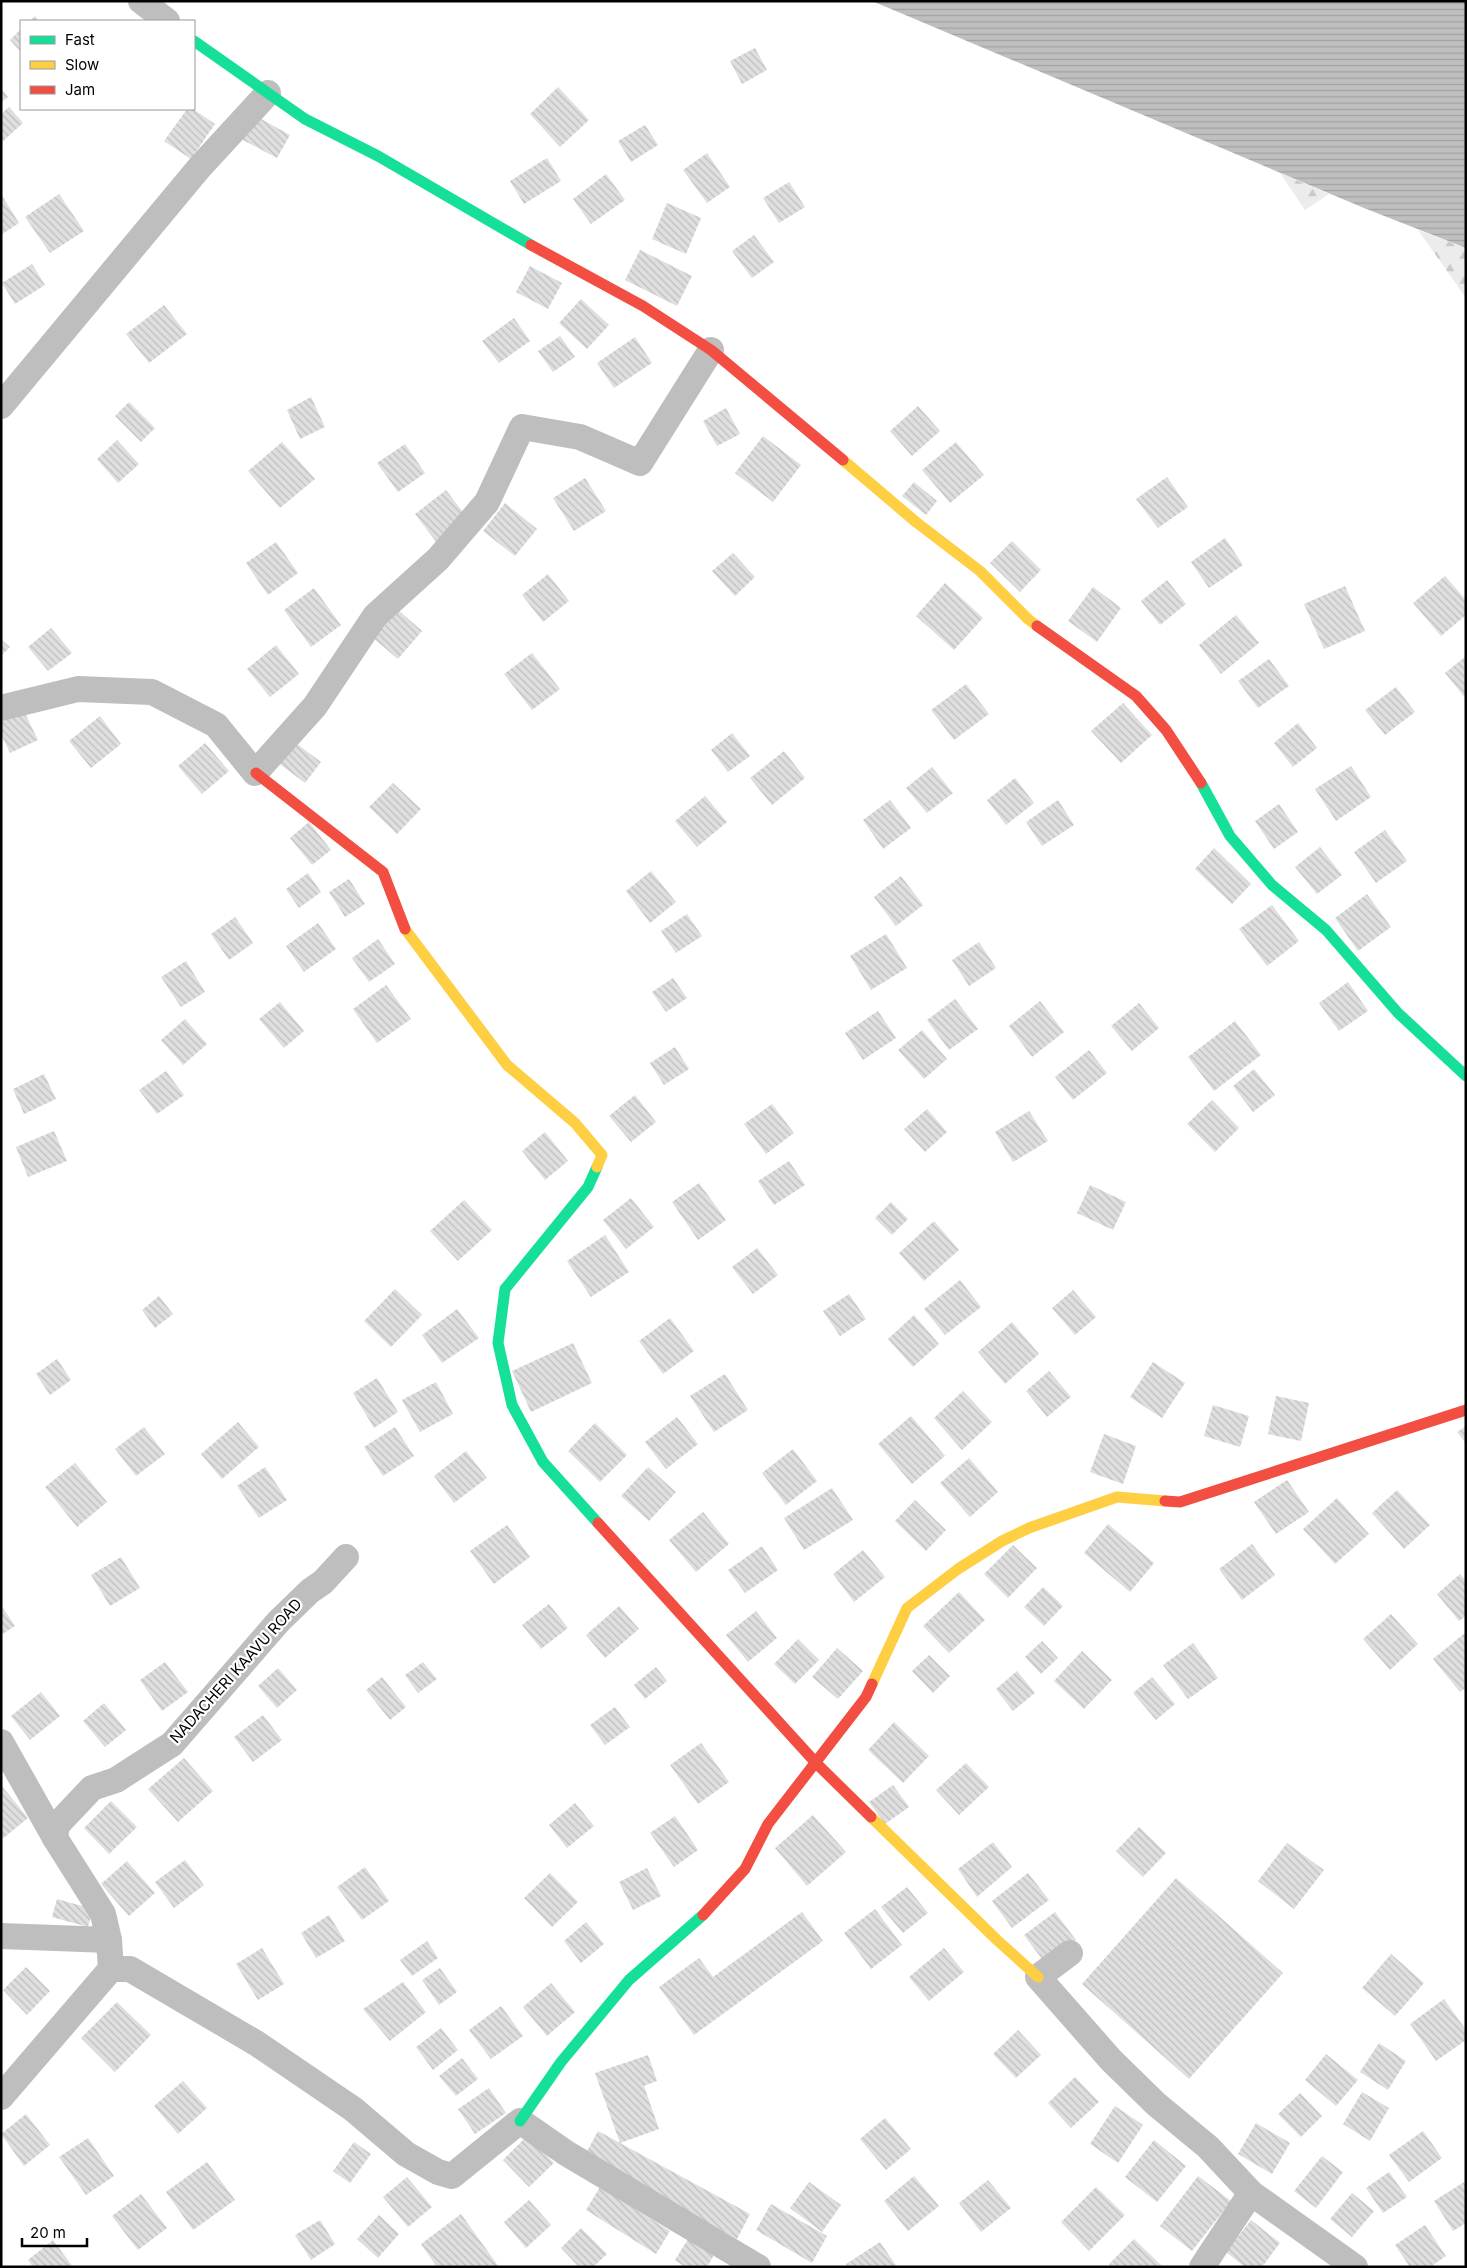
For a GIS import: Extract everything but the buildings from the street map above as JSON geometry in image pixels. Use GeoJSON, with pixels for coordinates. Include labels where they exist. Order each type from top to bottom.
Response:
{"type":"FeatureCollection","features":[{"type":"Feature","properties":{"kind":"street"},"geometry":{"type":"LineString","coordinates":[[141,1],[166,20]]}},
{"type":"Feature","properties":{"kind":"street"},"geometry":{"type":"LineString","coordinates":[[195,42],[305,119],[378,156],[589,278],[642,306],[711,350],[916,522],[980,571],[1028,619],[1136,696],[1166,730],[1195,772],[1230,836],[1272,885],[1326,930],[1398,1013],[1466,1076]]}},
{"type":"Feature","properties":{"kind":"street"},"geometry":{"type":"LineString","coordinates":[[1,406],[199,168],[268,92]]}},
{"type":"Feature","properties":{"kind":"street"},"geometry":{"type":"LineString","coordinates":[[256,773],[314,706],[376,616],[438,559],[487,502],[522,427],[580,437],[640,463],[711,350]]}},
{"type":"Feature","properties":{"kind":"street"},"geometry":{"type":"LineString","coordinates":[[1,708],[78,689],[152,692],[216,725],[256,773],[383,872],[403,927],[507,1065],[575,1123],[602,1154],[588,1187],[505,1289],[498,1343],[512,1405],[543,1462],[816,1762],[997,1940],[1038,1977],[1111,2060],[1156,2104],[1208,2148],[1251,2193],[1354,2267]]}},
{"type":"Feature","properties":{"kind":"street"},"geometry":{"type":"LineString","coordinates":[[111,1969],[130,1969],[256,2043],[353,2109],[406,2154],[438,2172],[452,2176],[520,2121],[561,2062],[629,1980],[708,1910],[745,1869],[768,1824],[866,1697],[907,1608],[958,1569],[1002,1541],[1028,1528],[1117,1497],[1180,1502],[1466,1410]]}},
{"type":"Feature","properties":{"kind":"street","name":"NADACHERI KAAVU ROAD"},"geometry":{"type":"LineString","coordinates":[[55,1838],[57,1825],[92,1788],[116,1780],[172,1744],[278,1621],[310,1591],[324,1582],[346,1557]]}},
{"type":"Feature","properties":{"kind":"street"},"geometry":{"type":"LineString","coordinates":[[1,1742],[8,1768],[103,1914],[109,1940],[111,1969],[1,2097]]}},
{"type":"Feature","properties":{"kind":"street"},"geometry":{"type":"LineString","coordinates":[[1,1936],[109,1940]]}},
{"type":"Feature","properties":{"kind":"street"},"geometry":{"type":"LineString","coordinates":[[1038,1977],[1070,1953]]}},
{"type":"Feature","properties":{"kind":"street"},"geometry":{"type":"LineString","coordinates":[[520,2121],[566,2153],[758,2267]]}},
{"type":"Feature","properties":{"kind":"street"},"geometry":{"type":"LineString","coordinates":[[1202,2267],[1251,2193]]}},
{"type":"Feature","properties":{"kind":"green space"},"geometry":{"type":"Polygon","coordinates":[[[1280,173],[1329,194],[1305,210],[1280,173]]]}},
{"type":"Feature","properties":{"kind":"green space"},"geometry":{"type":"Polygon","coordinates":[[[1418,230],[1466,248],[1466,298],[1418,230]]]}},
{"type":"Feature","properties":{"kind":"shaded area"},"geometry":{"type":"Polygon","coordinates":[[[872,1],[1466,1],[1466,248],[1364,208],[872,1]]]}},
{"type":"Feature","properties":{"kind":"traffic: fast"},"geometry":{"type":"LineString","coordinates":[[195,42],[305,119],[378,156],[531,245]]}},
{"type":"Feature","properties":{"kind":"traffic: fast"},"geometry":{"type":"LineString","coordinates":[[1201,783],[1230,836],[1272,885],[1326,930],[1398,1013],[1466,1076]]}},
{"type":"Feature","properties":{"kind":"traffic: fast"},"geometry":{"type":"LineString","coordinates":[[597,1167],[588,1187],[505,1289],[498,1343],[512,1405],[543,1462],[598,1523]]}},
{"type":"Feature","properties":{"kind":"traffic: fast"},"geometry":{"type":"LineString","coordinates":[[520,2121],[561,2062],[629,1980],[703,1915]]}},
{"type":"Feature","properties":{"kind":"traffic: slow"},"geometry":{"type":"LineString","coordinates":[[843,460],[916,522],[980,571],[1037,626]]}},
{"type":"Feature","properties":{"kind":"traffic: slow"},"geometry":{"type":"LineString","coordinates":[[405,929],[507,1065],[575,1123],[602,1155],[597,1167]]}},
{"type":"Feature","properties":{"kind":"traffic: slow"},"geometry":{"type":"LineString","coordinates":[[872,1684],[907,1608],[958,1569],[1002,1541],[1029,1528],[1117,1497],[1165,1501]]}},
{"type":"Feature","properties":{"kind":"traffic: slow"},"geometry":{"type":"LineString","coordinates":[[871,1817],[997,1940],[1038,1977]]}},
{"type":"Feature","properties":{"kind":"traffic: jam"},"geometry":{"type":"LineString","coordinates":[[531,245],[643,306],[711,350],[843,460]]}},
{"type":"Feature","properties":{"kind":"traffic: jam"},"geometry":{"type":"LineString","coordinates":[[1037,626],[1136,696],[1166,730],[1201,783]]}},
{"type":"Feature","properties":{"kind":"traffic: jam"},"geometry":{"type":"LineString","coordinates":[[256,773],[383,872],[405,929]]}},
{"type":"Feature","properties":{"kind":"traffic: jam"},"geometry":{"type":"LineString","coordinates":[[1165,1501],[1180,1502],[1466,1410]]}},
{"type":"Feature","properties":{"kind":"traffic: jam"},"geometry":{"type":"LineString","coordinates":[[598,1523],[816,1763],[871,1817]]}},
{"type":"Feature","properties":{"kind":"traffic: jam"},"geometry":{"type":"LineString","coordinates":[[703,1915],[745,1869],[768,1824],[866,1697],[872,1684]]}}]}
